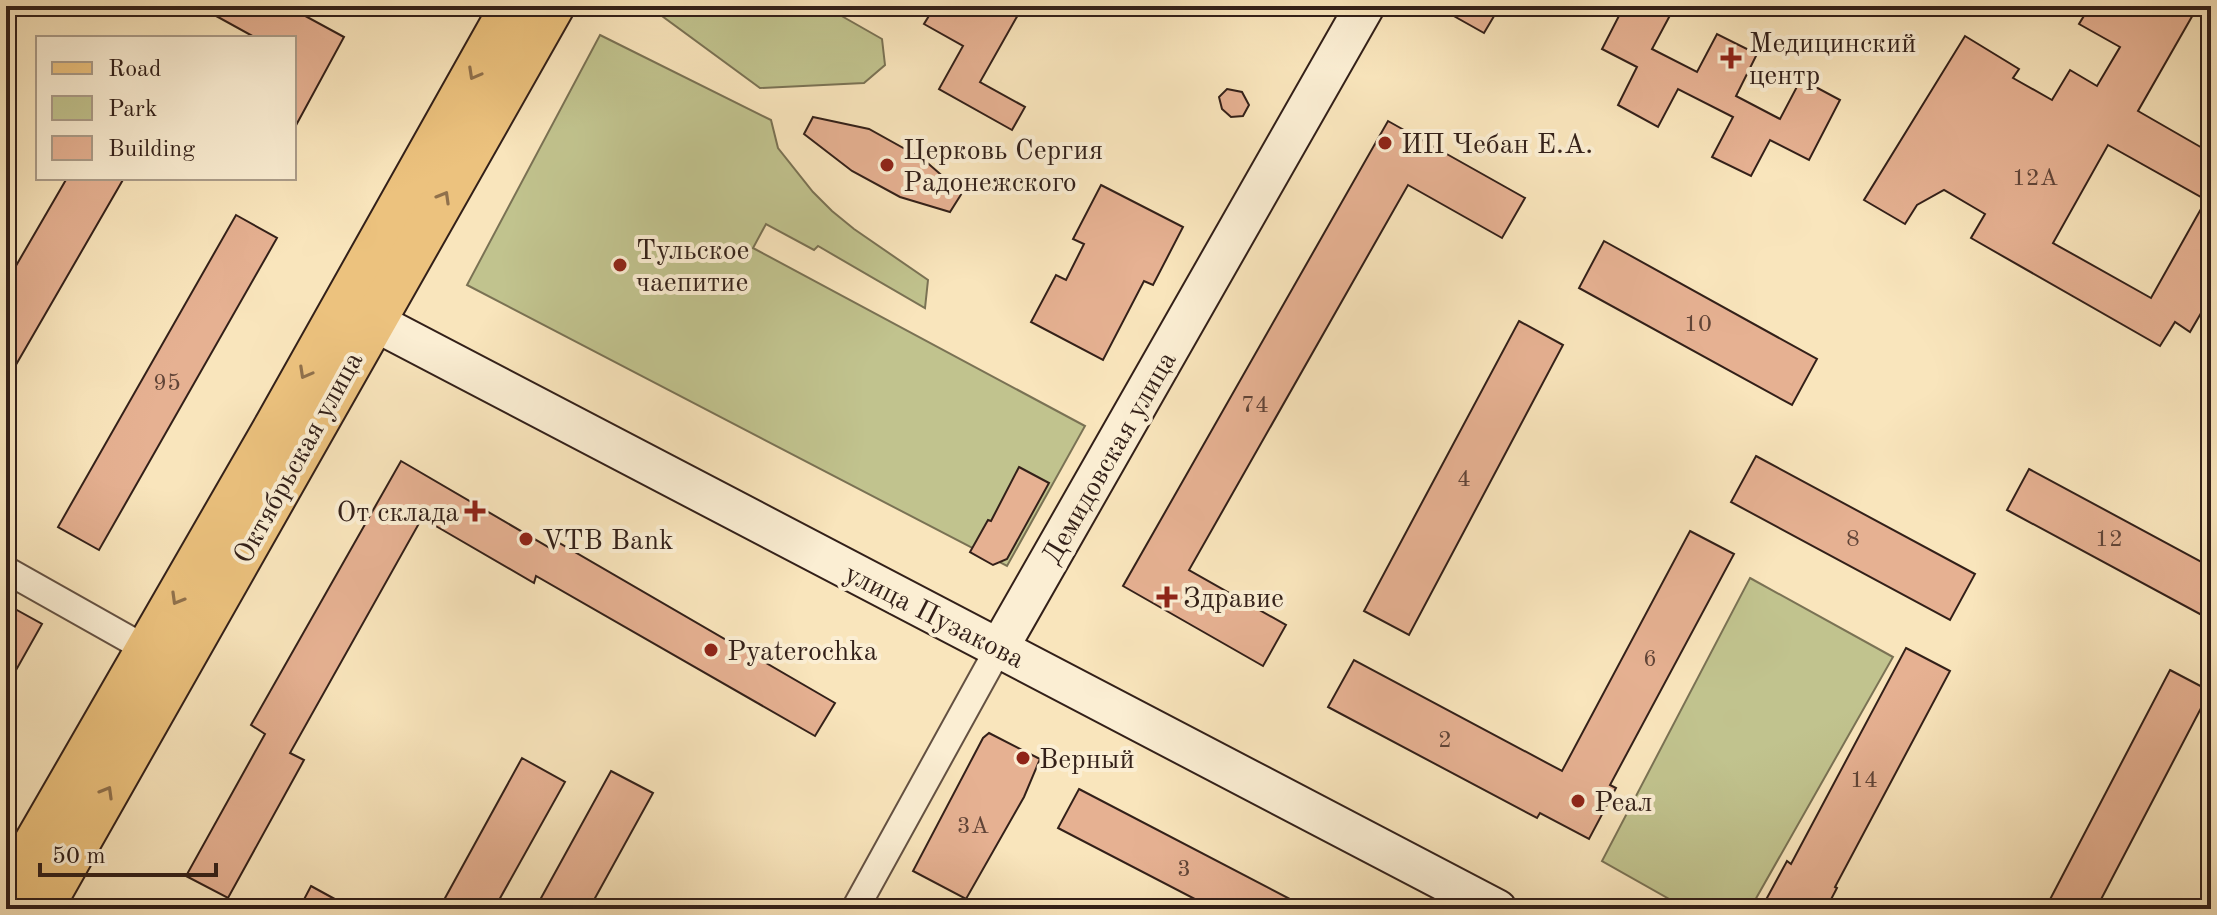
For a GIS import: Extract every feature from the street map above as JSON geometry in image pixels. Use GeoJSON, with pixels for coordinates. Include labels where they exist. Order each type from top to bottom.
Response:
{"type":"FeatureCollection","features":[{"type":"Feature","properties":{"kind":"main road","name":"Октябрьская улица"},"geometry":{"type":"LineString","coordinates":[[390,257],[512,6]]}},
{"type":"Feature","properties":{"kind":"main road","name":"Октябрьская улица"},"geometry":{"type":"LineString","coordinates":[[41,909],[358,313],[390,257],[553,6]]}},
{"type":"Feature","properties":{"kind":"main road","name":"Октябрьская улица"},"geometry":{"type":"LineString","coordinates":[[6,894],[148,650],[358,313]]}},
{"type":"Feature","properties":{"kind":"street","name":"Демидовская улица"},"geometry":{"type":"LineString","coordinates":[[855,909],[999,648],[1365,6]]}},
{"type":"Feature","properties":{"kind":"street","name":"улица Пузакова"},"geometry":{"type":"LineString","coordinates":[[358,313],[1497,909]]}},
{"type":"Feature","properties":{"kind":"street"},"geometry":{"type":"LineString","coordinates":[[6,570],[148,650]]}},
{"type":"Feature","properties":{"kind":"green space"},"geometry":{"type":"Polygon","coordinates":[[[656,6],[824,6],[882,39],[885,65],[864,83],[760,88],[662,16],[656,6]]]}},
{"type":"Feature","properties":{"kind":"green space"},"geometry":{"type":"Polygon","coordinates":[[[600,35],[771,120],[778,148],[813,192],[854,229],[928,280],[925,308],[818,246],[814,250],[766,224],[753,248],[1085,426],[1007,566],[467,285],[600,35]]]}},
{"type":"Feature","properties":{"kind":"green space"},"geometry":{"type":"Polygon","coordinates":[[[1750,578],[1893,657],[1750,909],[1687,909],[1602,861],[1750,578]]]}},
{"type":"Feature","properties":{"kind":"building"},"geometry":{"type":"Polygon","coordinates":[[[198,6],[287,6],[344,37],[296,125],[296,36],[252,36],[198,6]]]}},
{"type":"Feature","properties":{"kind":"building"},"geometry":{"type":"Polygon","coordinates":[[[935,6],[1023,6],[980,82],[1025,107],[1012,130],[939,89],[963,46],[924,24],[935,6]]]}},
{"type":"Feature","properties":{"kind":"building"},"geometry":{"type":"Polygon","coordinates":[[[1436,6],[1500,6],[1484,33],[1436,6]]]}},
{"type":"Feature","properties":{"kind":"building"},"geometry":{"type":"Polygon","coordinates":[[[1624,6],[1675,6],[1652,49],[1697,72],[1717,34],[1757,54],[1736,96],[1780,119],[1801,79],[1840,100],[1809,160],[1770,140],[1751,176],[1712,157],[1733,117],[1678,89],[1658,127],[1618,105],[1637,67],[1602,49],[1624,6]]]}},
{"type":"Feature","properties":{"kind":"building"},"geometry":{"type":"Polygon","coordinates":[[[2090,6],[2198,6],[2138,111],[2211,153],[2211,296],[2190,332],[2175,322],[2160,346],[1971,238],[1985,214],[1944,190],[1917,205],[1905,224],[1864,200],[1965,36],[2019,69],[2013,78],[2052,100],[2070,70],[2097,86],[2120,47],[2079,24],[2090,6]],[[2108,145],[2053,243],[2151,298],[2206,200],[2108,145]]]}},
{"type":"Feature","properties":{"kind":"building"},"geometry":{"type":"Polygon","coordinates":[[[1227,89],[1242,92],[1249,105],[1243,116],[1231,117],[1222,109],[1219,97],[1227,89]]]}},
{"type":"Feature","properties":{"kind":"building","name":"Церковь Сергия Радонежского"},"geometry":{"type":"Polygon","coordinates":[[[813,117],[869,129],[923,159],[962,193],[950,212],[900,197],[852,171],[804,134],[813,117]]]}},
{"type":"Feature","properties":{"kind":"building"},"geometry":{"type":"Polygon","coordinates":[[[1388,121],[1525,198],[1502,238],[1408,185],[1189,570],[1286,625],[1263,666],[1123,586],[1388,121]]]}},
{"type":"Feature","properties":{"kind":"building"},"geometry":{"type":"Polygon","coordinates":[[[66,180],[123,180],[6,382],[6,283],[66,180]]]}},
{"type":"Feature","properties":{"kind":"building"},"geometry":{"type":"Polygon","coordinates":[[[1101,185],[1183,227],[1153,285],[1144,281],[1103,360],[1031,322],[1056,275],[1066,280],[1084,244],[1073,239],[1101,185]]]}},
{"type":"Feature","properties":{"kind":"building"},"geometry":{"type":"Polygon","coordinates":[[[236,215],[277,238],[99,550],[58,527],[236,215]]]}},
{"type":"Feature","properties":{"kind":"building"},"geometry":{"type":"Polygon","coordinates":[[[1604,241],[1817,359],[1792,405],[1579,288],[1604,241]]]}},
{"type":"Feature","properties":{"kind":"building"},"geometry":{"type":"Polygon","coordinates":[[[1519,321],[1563,345],[1409,635],[1364,611],[1519,321]]]}},
{"type":"Feature","properties":{"kind":"building"},"geometry":{"type":"Polygon","coordinates":[[[1756,456],[1975,574],[1950,620],[1731,502],[1756,456]]]}},
{"type":"Feature","properties":{"kind":"building"},"geometry":{"type":"Polygon","coordinates":[[[401,461],[550,548],[554,540],[835,703],[815,736],[536,576],[534,583],[422,518],[290,753],[304,760],[228,898],[186,876],[265,734],[251,725],[401,461]]]}},
{"type":"Feature","properties":{"kind":"building"},"geometry":{"type":"Polygon","coordinates":[[[1019,467],[1049,483],[1007,559],[993,565],[970,552],[988,520],[991,521],[1019,467]]]}},
{"type":"Feature","properties":{"kind":"building"},"geometry":{"type":"Polygon","coordinates":[[[2029,469],[2211,567],[2211,620],[2007,510],[2029,469]]]}},
{"type":"Feature","properties":{"kind":"building"},"geometry":{"type":"Polygon","coordinates":[[[1690,531],[1734,554],[1610,785],[1616,788],[1589,839],[1540,813],[1537,818],[1328,707],[1354,660],[1562,771],[1690,531]]]}},
{"type":"Feature","properties":{"kind":"building"},"geometry":{"type":"Polygon","coordinates":[[[6,604],[42,624],[6,688],[6,604]]]}},
{"type":"Feature","properties":{"kind":"building"},"geometry":{"type":"Polygon","coordinates":[[[1906,648],[1950,671],[1826,909],[1761,909],[1787,861],[1791,864],[1906,648]]]}},
{"type":"Feature","properties":{"kind":"building"},"geometry":{"type":"Polygon","coordinates":[[[2170,670],[2210,691],[2096,909],[2045,909],[2170,670]]]}},
{"type":"Feature","properties":{"kind":"building"},"geometry":{"type":"Polygon","coordinates":[[[989,733],[1040,759],[1024,797],[966,899],[913,871],[983,738],[989,733]]]}},
{"type":"Feature","properties":{"kind":"building"},"geometry":{"type":"Polygon","coordinates":[[[522,758],[565,782],[494,909],[439,909],[522,758]]]}},
{"type":"Feature","properties":{"kind":"building"},"geometry":{"type":"Polygon","coordinates":[[[611,771],[653,793],[589,909],[535,909],[611,771]]]}},
{"type":"Feature","properties":{"kind":"building"},"geometry":{"type":"Polygon","coordinates":[[[1079,789],[1309,909],[1214,909],[1058,828],[1079,789]]]}},
{"type":"Feature","properties":{"kind":"building"},"geometry":{"type":"Polygon","coordinates":[[[311,886],[353,909],[299,909],[311,886]]]}},
{"type":"Feature","properties":{"kind":"place","name":"Медицинский центр"},"geometry":{"type":"Point","coordinates":[1731,58]}},
{"type":"Feature","properties":{"kind":"place","name":"ИП Чебан Е.А."},"geometry":{"type":"Point","coordinates":[1385,143]}},
{"type":"Feature","properties":{"kind":"place","name":"Церковь Сергия Радонежского"},"geometry":{"type":"Point","coordinates":[887,165]}},
{"type":"Feature","properties":{"kind":"place","name":"Тульское чаепитие"},"geometry":{"type":"Point","coordinates":[620,265]}},
{"type":"Feature","properties":{"kind":"place","name":"От склада"},"geometry":{"type":"Point","coordinates":[475,511]}},
{"type":"Feature","properties":{"kind":"place","name":"VTB Bank"},"geometry":{"type":"Point","coordinates":[526,539]}},
{"type":"Feature","properties":{"kind":"place","name":"Здравие"},"geometry":{"type":"Point","coordinates":[1167,597]}},
{"type":"Feature","properties":{"kind":"place","name":"Pyaterochka"},"geometry":{"type":"Point","coordinates":[711,650]}},
{"type":"Feature","properties":{"kind":"place","name":"Верный"},"geometry":{"type":"Point","coordinates":[1023,758]}},
{"type":"Feature","properties":{"kind":"place","name":"Реал"},"geometry":{"type":"Point","coordinates":[1578,801]}}]}
